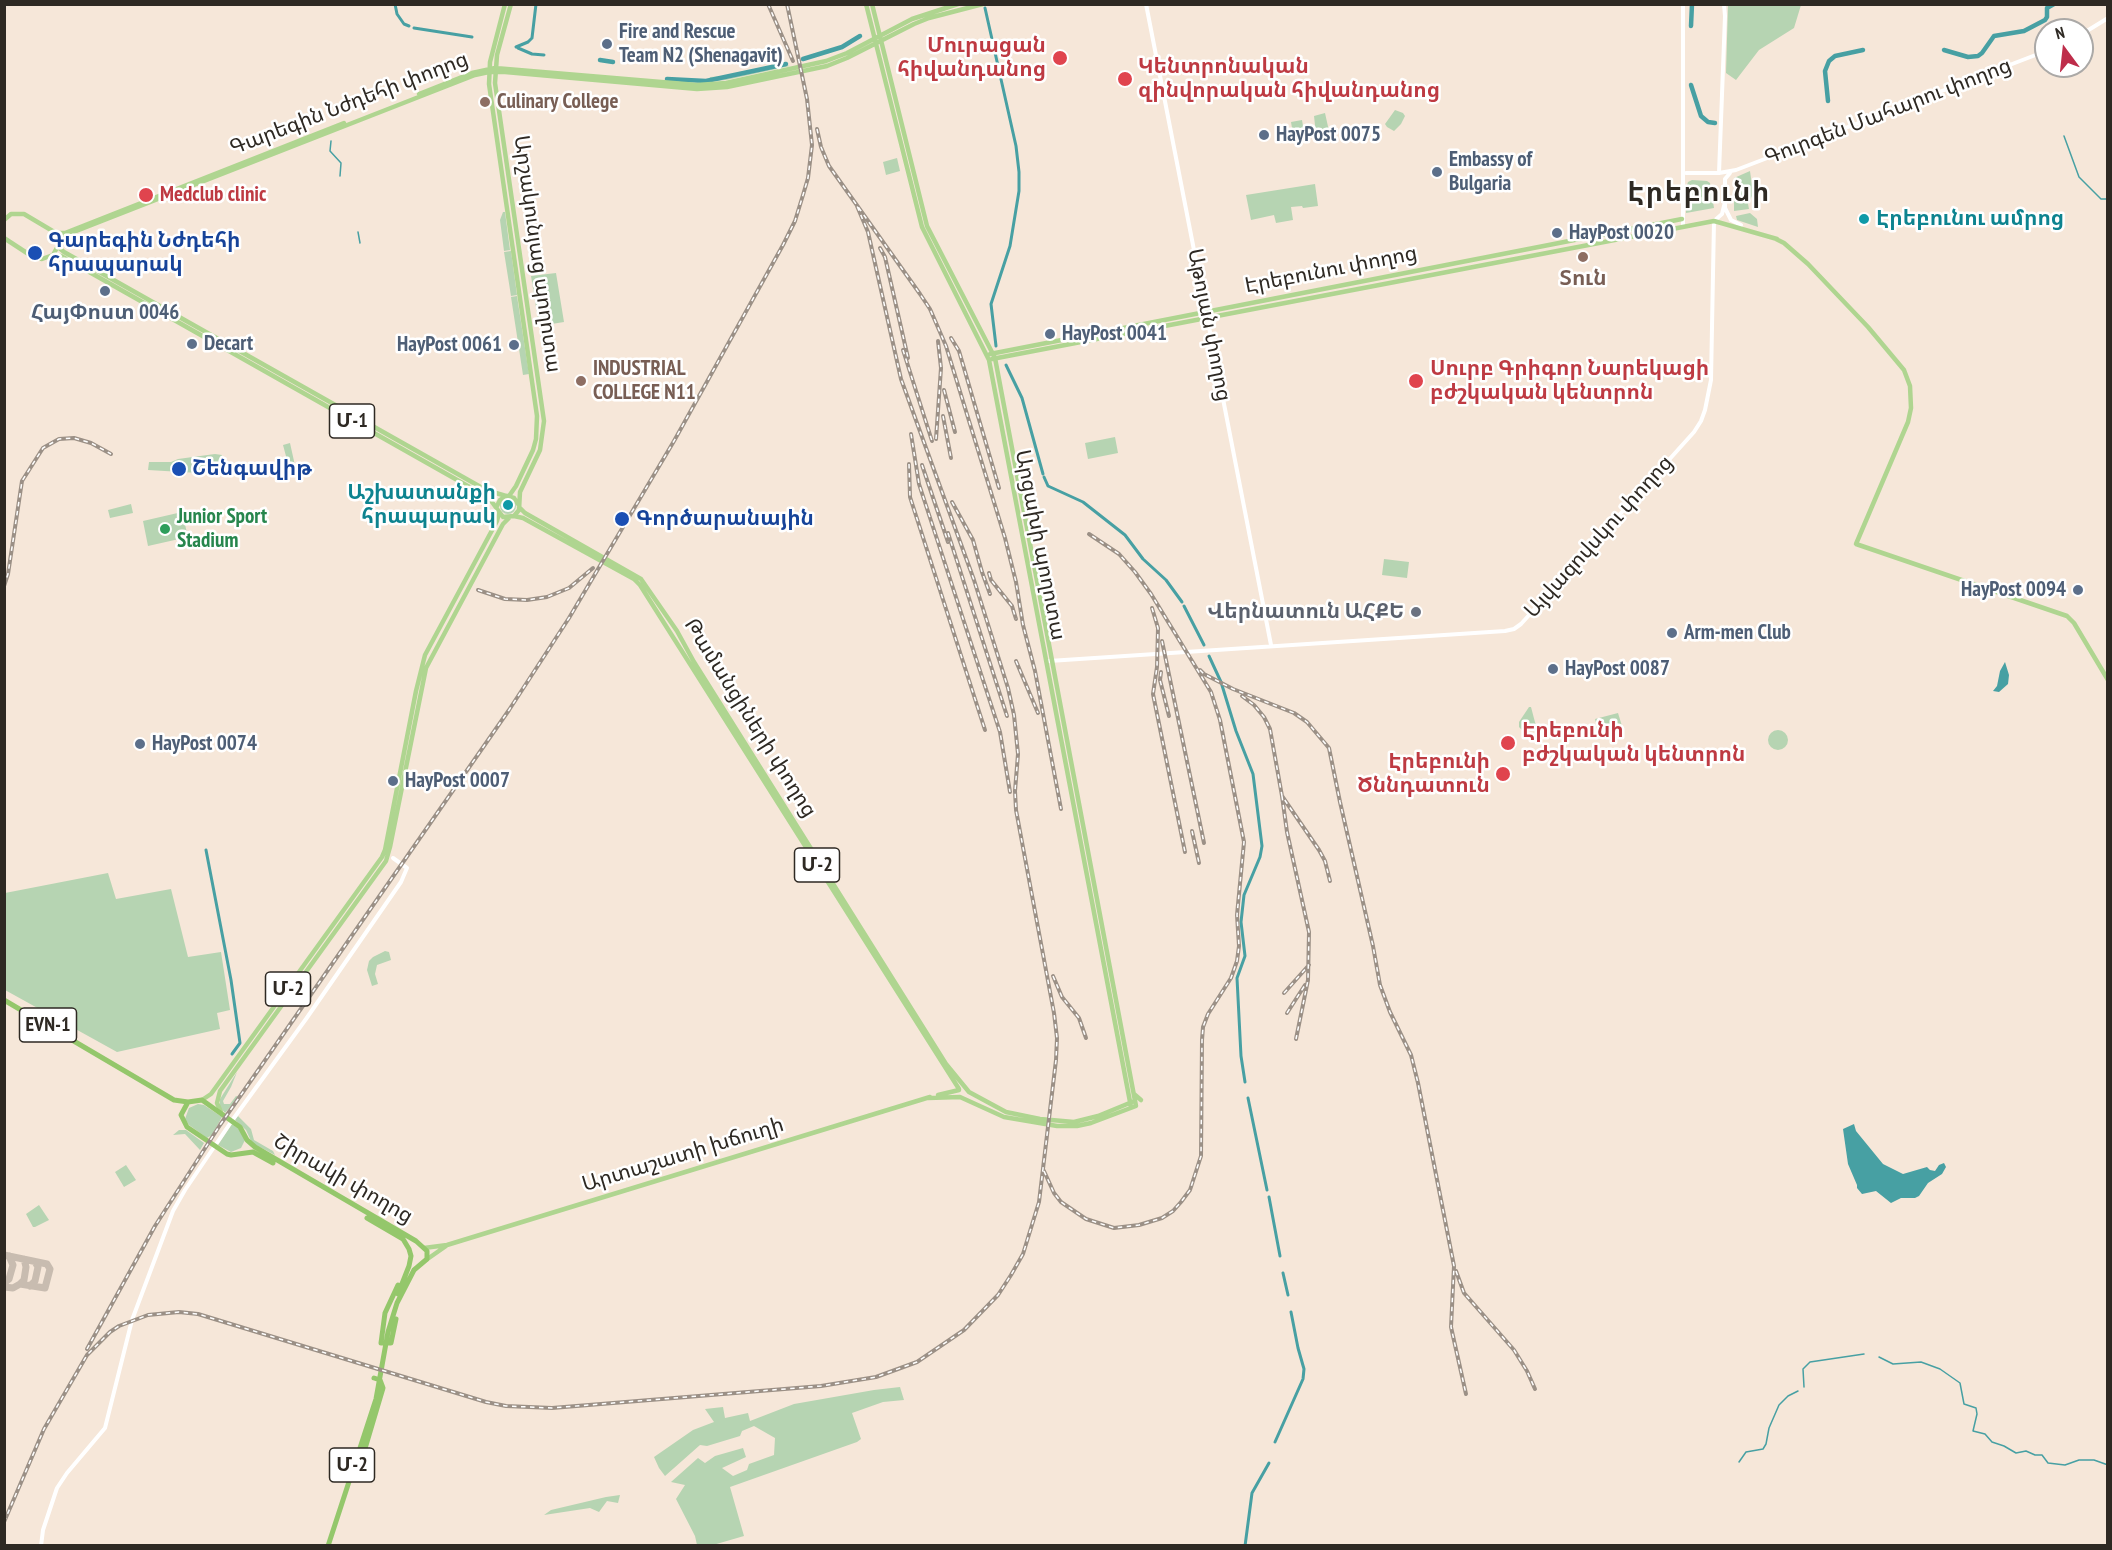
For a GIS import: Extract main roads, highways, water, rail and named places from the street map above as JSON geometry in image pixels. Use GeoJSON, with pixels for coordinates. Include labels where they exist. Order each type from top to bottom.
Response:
{"type":"FeatureCollection","features":[{"type":"Feature","properties":{"kind":"highway","name":"Շիրակի փողոց"},"geometry":{"type":"LineString","coordinates":[[4,1002],[174,1100],[202,1101],[234,1122],[254,1147],[423,1247]]}},
{"type":"Feature","properties":{"kind":"highway","name":"Շիրակի փողոց"},"geometry":{"type":"LineString","coordinates":[[4,1002],[172,1102],[182,1113],[181,1117],[188,1127],[217,1148],[231,1155],[249,1151],[256,1153],[396,1234],[406,1242],[411,1255]]}},
{"type":"Feature","properties":{"kind":"highway"},"geometry":{"type":"LineString","coordinates":[[182,1113],[188,1102]]}},
{"type":"Feature","properties":{"kind":"highway","name":"Շիրակի փողոց"},"geometry":{"type":"LineString","coordinates":[[241,1152],[247,1140]]}},
{"type":"Feature","properties":{"kind":"highway","name":"Արտաշատի խճուղի"},"geometry":{"type":"LineString","coordinates":[[326,1545],[365,1424],[394,1303],[411,1255],[416,1247],[423,1247]]}},
{"type":"Feature","properties":{"kind":"highway"},"geometry":{"type":"LineString","coordinates":[[411,1255],[415,1262],[424,1261],[428,1253],[423,1247]]}},
{"type":"Feature","properties":{"kind":"highway","name":"Արտաշատի խճուղի"},"geometry":{"type":"LineString","coordinates":[[387,1332],[397,1303],[411,1275],[424,1261]]}},
{"type":"Feature","properties":{"kind":"highway"},"geometry":{"type":"LineString","coordinates":[[409,1266],[388,1306],[381,1343],[391,1343],[399,1307],[411,1275]]}},
{"type":"Feature","properties":{"kind":"highway","name":"Արտաշատի խճուղի"},"geometry":{"type":"LineString","coordinates":[[326,1545],[346,1494],[371,1414],[376,1381]]}},
{"type":"Feature","properties":{"kind":"main road","name":"Արշակունյաց պողոտա"},"geometry":{"type":"LineString","coordinates":[[505,4],[492,70],[537,416],[536,439],[529,460],[507,496]]}},
{"type":"Feature","properties":{"kind":"main road","name":"Արշակունյաց պողոտա"},"geometry":{"type":"LineString","coordinates":[[492,70],[511,4]]}},
{"type":"Feature","properties":{"kind":"main road","name":"Արցախի պողոտա"},"geometry":{"type":"LineString","coordinates":[[866,4],[899,124],[919,220],[991,357],[1131,1092],[1135,1103]]}},
{"type":"Feature","properties":{"kind":"main road","name":"Արցախի պողոտա"},"geometry":{"type":"LineString","coordinates":[[872,4],[877,40]]}},
{"type":"Feature","properties":{"kind":"main road"},"geometry":{"type":"LineString","coordinates":[[877,40],[928,13],[958,4]]}},
{"type":"Feature","properties":{"kind":"main road"},"geometry":{"type":"LineString","coordinates":[[877,40],[929,18],[983,4]]}},
{"type":"Feature","properties":{"kind":"main road","name":"Աթոյան փողոց"},"geometry":{"type":"LineString","coordinates":[[1146,4],[1271,645]]}},
{"type":"Feature","properties":{"kind":"main road"},"geometry":{"type":"LineString","coordinates":[[1683,4],[1683,226]]}},
{"type":"Feature","properties":{"kind":"main road"},"geometry":{"type":"LineString","coordinates":[[1724,4],[1719,173],[1725,179]]}},
{"type":"Feature","properties":{"kind":"main road"},"geometry":{"type":"LineString","coordinates":[[2094,27],[2108,18]]}},
{"type":"Feature","properties":{"kind":"main road","name":"Գարեգին Նժդեհի փողոց"},"geometry":{"type":"LineString","coordinates":[[56,233],[65,232],[465,75],[492,70],[663,83],[727,85],[847,56],[877,40]]}},
{"type":"Feature","properties":{"kind":"main road","name":"Գուրգեն Մահարու փողոց"},"geometry":{"type":"LineString","coordinates":[[1686,173],[1730,172],[2034,56]]}},
{"type":"Feature","properties":{"kind":"main road","name":"Գարեգին Նժդեհի փողոց"},"geometry":{"type":"LineString","coordinates":[[58,244],[75,232],[492,70]]}},
{"type":"Feature","properties":{"kind":"main road","name":"Արշակունյաց պողոտա"},"geometry":{"type":"LineString","coordinates":[[502,155],[523,274],[544,416],[543,440],[534,465],[519,494],[519,506]]}},
{"type":"Feature","properties":{"kind":"main road"},"geometry":{"type":"LineString","coordinates":[[1682,179],[1686,173],[1683,167]]}},
{"type":"Feature","properties":{"kind":"main road"},"geometry":{"type":"LineString","coordinates":[[1730,172],[1725,179],[1725,202],[1729,217],[1740,226]]}},
{"type":"Feature","properties":{"kind":"main road"},"geometry":{"type":"LineString","coordinates":[[1714,221],[1721,216],[1725,202]]}},
{"type":"Feature","properties":{"kind":"main road"},"geometry":{"type":"LineString","coordinates":[[4,238],[36,258],[47,258],[54,255],[58,244],[56,233],[24,213],[16,213],[5,218]]}},
{"type":"Feature","properties":{"kind":"main road","name":"Էրեբունու փողոց"},"geometry":{"type":"LineString","coordinates":[[1207,315],[1682,219]]}},
{"type":"Feature","properties":{"kind":"main road"},"geometry":{"type":"LineString","coordinates":[[1714,221],[1740,226],[1784,243],[1808,264],[1868,327],[1904,370],[1910,386],[1911,408],[1908,422],[1856,544],[2067,616],[2086,641],[2108,680]]}},
{"type":"Feature","properties":{"kind":"main road","name":"Էրեբունու փողոց"},"geometry":{"type":"LineString","coordinates":[[991,357],[1714,221]]}},
{"type":"Feature","properties":{"kind":"main road","name":"Այվազովսկու փողոց"},"geometry":{"type":"LineString","coordinates":[[1048,661],[1514,629],[1639,494],[1701,421],[1711,380],[1714,221]]}},
{"type":"Feature","properties":{"kind":"main road","name":"Այվազովսկու փողոց"},"geometry":{"type":"LineString","coordinates":[[1707,222],[1713,233]]}},
{"type":"Feature","properties":{"kind":"main road","name":"Մ-1"},"geometry":{"type":"LineString","coordinates":[[58,244],[64,252],[486,490],[507,496]]}},
{"type":"Feature","properties":{"kind":"main road","name":"Մ-1"},"geometry":{"type":"LineString","coordinates":[[54,255],[71,261],[489,498],[498,511]]}},
{"type":"Feature","properties":{"kind":"main road"},"geometry":{"type":"LineString","coordinates":[[517,275],[523,274]]}},
{"type":"Feature","properties":{"kind":"main road"},"geometry":{"type":"LineString","coordinates":[[533,390],[540,389]]}},
{"type":"Feature","properties":{"kind":"main road"},"geometry":{"type":"LineString","coordinates":[[536,439],[543,440]]}},
{"type":"Feature","properties":{"kind":"main road"},"geometry":{"type":"LineString","coordinates":[[507,496],[516,499],[519,506],[511,517],[498,511],[500,500],[507,496]]}},
{"type":"Feature","properties":{"kind":"main road","name":"Թամանցիների փողոց"},"geometry":{"type":"LineString","coordinates":[[519,506],[525,513],[641,579],[677,631],[699,671],[946,1064],[961,1089],[963,1097]]}},
{"type":"Feature","properties":{"kind":"main road","name":"Մ-2"},"geometry":{"type":"LineString","coordinates":[[222,1114],[217,1103],[220,1091],[386,861],[416,691],[441,626],[497,521],[498,511]]}},
{"type":"Feature","properties":{"kind":"main road","name":"Մ-2"},"geometry":{"type":"LineString","coordinates":[[428,657],[447,630],[503,524],[511,517]]}},
{"type":"Feature","properties":{"kind":"main road","name":"Թամանցիների փողոց"},"geometry":{"type":"LineString","coordinates":[[511,517],[522,518],[634,579],[640,585],[961,1089]]}},
{"type":"Feature","properties":{"kind":"main road"},"geometry":{"type":"LineString","coordinates":[[473,565],[478,565],[480,568]]}},
{"type":"Feature","properties":{"kind":"main road"},"geometry":{"type":"LineString","coordinates":[[441,626],[442,631],[447,630]]}},
{"type":"Feature","properties":{"kind":"main road"},"geometry":{"type":"LineString","coordinates":[[41,1545],[43,1530],[57,1488],[105,1428],[132,1320],[173,1211],[231,1122],[401,882],[407,868],[389,852]]}},
{"type":"Feature","properties":{"kind":"main road","name":"Մ-2"},"geometry":{"type":"LineString","coordinates":[[202,1101],[217,1087],[389,852]]}},
{"type":"Feature","properties":{"kind":"main road","name":"Թամանցիների փողոց"},"geometry":{"type":"LineString","coordinates":[[961,1089],[968,1089],[969,1092],[1006,1112],[1040,1121]]}},
{"type":"Feature","properties":{"kind":"main road","name":"Արտաշատի խճուղի"},"geometry":{"type":"LineString","coordinates":[[423,1247],[447,1245],[947,1091],[961,1089]]}},
{"type":"Feature","properties":{"kind":"main road"},"geometry":{"type":"LineString","coordinates":[[969,1092],[963,1097],[1004,1117],[1077,1126],[1091,1123],[1135,1103]]}},
{"type":"Feature","properties":{"kind":"main road"},"geometry":{"type":"LineString","coordinates":[[1131,1092],[1135,1103]]}},
{"type":"Feature","properties":{"kind":"main road"},"geometry":{"type":"LineString","coordinates":[[1123,1106],[1131,1092]]}},
{"type":"Feature","properties":{"kind":"main road","name":"Արտաշատի խճուղի"},"geometry":{"type":"LineString","coordinates":[[928,1098],[963,1097]]}},
{"type":"Feature","properties":{"kind":"main road"},"geometry":{"type":"LineString","coordinates":[[1057,1123],[1086,1120],[1135,1103]]}},
{"type":"Feature","properties":{"kind":"main road","name":"Արտաշատի խճուղի"},"geometry":{"type":"LineString","coordinates":[[424,1261],[447,1245]]}},
{"type":"Feature","properties":{"kind":"water"},"geometry":{"type":"Polygon","coordinates":[[[2005,662],[2009,675],[2008,684],[1999,692],[1993,691],[1997,686],[2000,671],[2005,662]]]}},
{"type":"Feature","properties":{"kind":"water"},"geometry":{"type":"Polygon","coordinates":[[[1854,1124],[1856,1131],[1883,1164],[1903,1174],[1927,1167],[1935,1171],[1939,1165],[1944,1163],[1946,1167],[1942,1174],[1928,1183],[1915,1198],[1901,1198],[1891,1203],[1876,1191],[1862,1194],[1857,1188],[1848,1164],[1843,1129],[1854,1124]]]}},
{"type":"Feature","properties":{"kind":"waterway"},"geometry":{"type":"LineString","coordinates":[[395,4],[397,14],[404,24],[409,26]]}},
{"type":"Feature","properties":{"kind":"waterway"},"geometry":{"type":"LineString","coordinates":[[516,47],[532,38],[536,4]]}},
{"type":"Feature","properties":{"kind":"waterway"},"geometry":{"type":"LineString","coordinates":[[1691,26],[1692,4]]}},
{"type":"Feature","properties":{"kind":"waterway"},"geometry":{"type":"LineString","coordinates":[[1944,50],[1968,57],[1978,56],[1994,36],[2024,31],[2045,20],[2047,8],[2054,4]]}},
{"type":"Feature","properties":{"kind":"waterway"},"geometry":{"type":"LineString","coordinates":[[985,8],[1016,146],[1019,172],[1019,191],[1010,246],[991,304],[996,346]]}},
{"type":"Feature","properties":{"kind":"waterway"},"geometry":{"type":"LineString","coordinates":[[414,28],[472,37]]}},
{"type":"Feature","properties":{"kind":"waterway"},"geometry":{"type":"LineString","coordinates":[[803,59],[842,47],[860,36]]}},
{"type":"Feature","properties":{"kind":"waterway"},"geometry":{"type":"LineString","coordinates":[[518,48],[532,54],[544,55]]}},
{"type":"Feature","properties":{"kind":"waterway"},"geometry":{"type":"LineString","coordinates":[[1828,101],[1825,71],[1829,61],[1835,56],[1863,50]]}},
{"type":"Feature","properties":{"kind":"waterway"},"geometry":{"type":"LineString","coordinates":[[600,60],[613,62]]}},
{"type":"Feature","properties":{"kind":"waterway"},"geometry":{"type":"LineString","coordinates":[[667,79],[706,81],[786,64]]}},
{"type":"Feature","properties":{"kind":"waterway"},"geometry":{"type":"LineString","coordinates":[[1691,85],[1701,116],[1708,122],[1715,123]]}},
{"type":"Feature","properties":{"kind":"waterway"},"geometry":{"type":"LineString","coordinates":[[2064,136],[2079,177],[2101,199],[2108,199]]}},
{"type":"Feature","properties":{"kind":"waterway"},"geometry":{"type":"LineString","coordinates":[[331,141],[330,151],[341,163],[340,176]]}},
{"type":"Feature","properties":{"kind":"waterway"},"geometry":{"type":"LineString","coordinates":[[358,232],[360,243]]}},
{"type":"Feature","properties":{"kind":"waterway"},"geometry":{"type":"LineString","coordinates":[[1006,365],[1022,398],[1043,474]]}},
{"type":"Feature","properties":{"kind":"waterway"},"geometry":{"type":"LineString","coordinates":[[1044,477],[1048,486],[1083,502],[1125,535],[1143,559],[1166,580],[1182,602]]}},
{"type":"Feature","properties":{"kind":"waterway"},"geometry":{"type":"LineString","coordinates":[[1184,606],[1204,645]]}},
{"type":"Feature","properties":{"kind":"waterway"},"geometry":{"type":"LineString","coordinates":[[1209,656],[1221,682],[1236,731],[1253,774],[1262,846],[1260,857],[1244,895],[1241,922],[1245,956],[1237,978],[1241,1056],[1245,1082]]}},
{"type":"Feature","properties":{"kind":"waterway"},"geometry":{"type":"LineString","coordinates":[[206,850],[231,980],[240,1043],[232,1054]]}},
{"type":"Feature","properties":{"kind":"waterway"},"geometry":{"type":"LineString","coordinates":[[1248,1098],[1267,1190]]}},
{"type":"Feature","properties":{"kind":"waterway"},"geometry":{"type":"LineString","coordinates":[[1269,1197],[1280,1256]]}},
{"type":"Feature","properties":{"kind":"waterway"},"geometry":{"type":"LineString","coordinates":[[1283,1273],[1288,1295]]}},
{"type":"Feature","properties":{"kind":"waterway"},"geometry":{"type":"LineString","coordinates":[[1275,1442],[1303,1379],[1304,1369],[1291,1312]]}},
{"type":"Feature","properties":{"kind":"waterway"},"geometry":{"type":"LineString","coordinates":[[1804,1387],[1803,1369],[1810,1362],[1864,1354]]}},
{"type":"Feature","properties":{"kind":"waterway"},"geometry":{"type":"LineString","coordinates":[[1879,1357],[1893,1364],[1921,1362],[1940,1369],[1960,1383],[1964,1404],[1976,1408],[1973,1431],[1985,1434],[1992,1442],[2016,1453],[2026,1451],[2042,1455],[2048,1463],[2065,1465],[2079,1460],[2094,1460],[2108,1465]]}},
{"type":"Feature","properties":{"kind":"waterway"},"geometry":{"type":"LineString","coordinates":[[1739,1462],[1746,1452],[1763,1449],[1779,1405],[1788,1396],[1798,1391]]}},
{"type":"Feature","properties":{"kind":"waterway"},"geometry":{"type":"LineString","coordinates":[[1245,1546],[1252,1493],[1269,1463]]}},
{"type":"Feature","properties":{"kind":"railway"},"geometry":{"type":"LineString","coordinates":[[768,4],[793,61]]}},
{"type":"Feature","properties":{"kind":"railway"},"geometry":{"type":"LineString","coordinates":[[87,1349],[155,1226],[220,1125],[509,710],[569,618],[674,441],[783,245],[795,221],[808,178],[812,145],[807,99],[787,4]]}},
{"type":"Feature","properties":{"kind":"railway"},"geometry":{"type":"LineString","coordinates":[[817,129],[829,166],[930,309],[946,346],[1005,538],[1016,582],[1061,809]]}},
{"type":"Feature","properties":{"kind":"railway"},"geometry":{"type":"LineString","coordinates":[[4,1522],[44,1429],[87,1355],[119,1326],[148,1315],[179,1312],[198,1314],[486,1402],[506,1406],[552,1408],[821,1386],[876,1377],[917,1362],[964,1330],[998,1295],[1011,1275],[1023,1254],[1039,1202],[1057,1038],[1016,810],[1018,754],[1014,715],[1008,688],[974,580],[901,379],[868,232],[857,206]]}},
{"type":"Feature","properties":{"kind":"railway"},"geometry":{"type":"LineString","coordinates":[[880,248],[885,257],[908,358]]}},
{"type":"Feature","properties":{"kind":"railway"},"geometry":{"type":"LineString","coordinates":[[951,338],[959,351],[999,488]]}},
{"type":"Feature","properties":{"kind":"railway"},"geometry":{"type":"LineString","coordinates":[[936,439],[941,368],[938,341]]}},
{"type":"Feature","properties":{"kind":"railway"},"geometry":{"type":"LineString","coordinates":[[903,350],[932,441]]}},
{"type":"Feature","properties":{"kind":"railway"},"geometry":{"type":"LineString","coordinates":[[944,390],[955,432]]}},
{"type":"Feature","properties":{"kind":"railway"},"geometry":{"type":"LineString","coordinates":[[943,416],[951,458]]}},
{"type":"Feature","properties":{"kind":"railway"},"geometry":{"type":"LineString","coordinates":[[911,434],[919,484],[1000,732],[1010,792]]}},
{"type":"Feature","properties":{"kind":"railway"},"geometry":{"type":"LineString","coordinates":[[4,586],[8,574],[22,481],[43,448],[59,439],[74,438],[91,443],[111,454]]}},
{"type":"Feature","properties":{"kind":"railway"},"geometry":{"type":"LineString","coordinates":[[909,464],[910,497],[985,730]]}},
{"type":"Feature","properties":{"kind":"railway"},"geometry":{"type":"LineString","coordinates":[[922,465],[948,542]]}},
{"type":"Feature","properties":{"kind":"railway"},"geometry":{"type":"LineString","coordinates":[[952,502],[973,540],[990,594]]}},
{"type":"Feature","properties":{"kind":"railway"},"geometry":{"type":"LineString","coordinates":[[948,533],[1007,716]]}},
{"type":"Feature","properties":{"kind":"railway"},"geometry":{"type":"LineString","coordinates":[[1044,1171],[1054,1193],[1061,1202],[1086,1219],[1114,1228],[1139,1225],[1162,1218],[1181,1202],[1190,1190],[1201,1156],[1203,1027],[1208,1014],[1231,978],[1239,946],[1237,915],[1244,842],[1220,720],[1211,692],[1135,572],[1119,554],[1089,534]]}},
{"type":"Feature","properties":{"kind":"railway"},"geometry":{"type":"LineString","coordinates":[[478,590],[505,599],[527,600],[547,597],[569,588],[593,568]]}},
{"type":"Feature","properties":{"kind":"railway"},"geometry":{"type":"LineString","coordinates":[[989,573],[991,580],[1012,606],[1016,619]]}},
{"type":"Feature","properties":{"kind":"railway"},"geometry":{"type":"LineString","coordinates":[[1152,608],[1158,628],[1157,667],[1153,694],[1185,852]]}},
{"type":"Feature","properties":{"kind":"railway"},"geometry":{"type":"LineString","coordinates":[[1162,641],[1204,843]]}},
{"type":"Feature","properties":{"kind":"railway"},"geometry":{"type":"LineString","coordinates":[[1016,661],[1038,713]]}},
{"type":"Feature","properties":{"kind":"railway"},"geometry":{"type":"LineString","coordinates":[[1200,670],[1233,689],[1294,713],[1307,722],[1329,748],[1380,985],[1411,1055],[1418,1083],[1454,1266],[1451,1327],[1466,1394]]}},
{"type":"Feature","properties":{"kind":"railway"},"geometry":{"type":"LineString","coordinates":[[1161,672],[1160,680],[1169,716]]}},
{"type":"Feature","properties":{"kind":"railway"},"geometry":{"type":"LineString","coordinates":[[1242,696],[1254,705],[1270,729],[1282,796],[1319,850],[1325,861],[1330,881]]}},
{"type":"Feature","properties":{"kind":"railway"},"geometry":{"type":"LineString","coordinates":[[1282,796],[1287,832],[1309,932],[1308,980],[1296,1039]]}},
{"type":"Feature","properties":{"kind":"railway"},"geometry":{"type":"LineString","coordinates":[[1192,831],[1199,863]]}},
{"type":"Feature","properties":{"kind":"railway"},"geometry":{"type":"LineString","coordinates":[[1284,993],[1309,965]]}},
{"type":"Feature","properties":{"kind":"railway"},"geometry":{"type":"LineString","coordinates":[[1053,976],[1062,997],[1079,1018],[1086,1038]]}},
{"type":"Feature","properties":{"kind":"railway"},"geometry":{"type":"LineString","coordinates":[[1287,1013],[1305,985]]}},
{"type":"Feature","properties":{"kind":"railway"},"geometry":{"type":"LineString","coordinates":[[1456,1271],[1464,1293],[1514,1350],[1535,1389]]}},
{"type":"Feature","properties":{"kind":"place","name":"Fire and Rescue Team N2 (Shenagavit)"},"geometry":{"type":"Point","coordinates":[607,44]}},
{"type":"Feature","properties":{"kind":"place","name":"Մուրացան հիվանդանոց"},"geometry":{"type":"Point","coordinates":[1060,58]}},
{"type":"Feature","properties":{"kind":"place","name":"Կենտրոնական զինվորական հիվանդանոց"},"geometry":{"type":"Point","coordinates":[1125,79]}},
{"type":"Feature","properties":{"kind":"place","name":"Culinary College"},"geometry":{"type":"Point","coordinates":[485,102]}},
{"type":"Feature","properties":{"kind":"place","name":"HayPost 0075"},"geometry":{"type":"Point","coordinates":[1264,135]}},
{"type":"Feature","properties":{"kind":"place","name":"Embassy of Bulgaria"},"geometry":{"type":"Point","coordinates":[1437,172]}},
{"type":"Feature","properties":{"kind":"place","name":"Medclub clinic"},"geometry":{"type":"Point","coordinates":[146,195]}},
{"type":"Feature","properties":{"kind":"place","name":"Էրեբունու ամրոց"},"geometry":{"type":"Point","coordinates":[1864,219]}},
{"type":"Feature","properties":{"kind":"place","name":"HayPost 0020"},"geometry":{"type":"Point","coordinates":[1557,233]}},
{"type":"Feature","properties":{"kind":"place","name":"Գարեգին Նժդեհի հրապարակ"},"geometry":{"type":"Point","coordinates":[35,253]}},
{"type":"Feature","properties":{"kind":"place","name":"Տուն"},"geometry":{"type":"Point","coordinates":[1583,257]}},
{"type":"Feature","properties":{"kind":"place","name":"ՀայՓոստ 0046"},"geometry":{"type":"Point","coordinates":[105,291]}},
{"type":"Feature","properties":{"kind":"place","name":"HayPost 0041"},"geometry":{"type":"Point","coordinates":[1050,334]}},
{"type":"Feature","properties":{"kind":"place","name":"Decart"},"geometry":{"type":"Point","coordinates":[192,344]}},
{"type":"Feature","properties":{"kind":"place","name":"HayPost 0061"},"geometry":{"type":"Point","coordinates":[514,345]}},
{"type":"Feature","properties":{"kind":"place","name":"INDUSTRIAL COLLEGE N11"},"geometry":{"type":"Point","coordinates":[581,381]}},
{"type":"Feature","properties":{"kind":"place","name":"Սուրբ Գրիգոր Նարեկացի բժշկական կենտրոն"},"geometry":{"type":"Point","coordinates":[1416,381]}},
{"type":"Feature","properties":{"kind":"place","name":"Շենգավիթ"},"geometry":{"type":"Point","coordinates":[179,469]}},
{"type":"Feature","properties":{"kind":"place","name":"Աշխատանքի հրապարակ"},"geometry":{"type":"Point","coordinates":[508,505]}},
{"type":"Feature","properties":{"kind":"place","name":"Գործարանային"},"geometry":{"type":"Point","coordinates":[622,519]}},
{"type":"Feature","properties":{"kind":"place","name":"Junior Sport Stadium"},"geometry":{"type":"Point","coordinates":[165,529]}},
{"type":"Feature","properties":{"kind":"place","name":"HayPost 0094"},"geometry":{"type":"Point","coordinates":[2078,590]}},
{"type":"Feature","properties":{"kind":"place","name":"Վերնատուն ԱՀՔԵ"},"geometry":{"type":"Point","coordinates":[1416,612]}},
{"type":"Feature","properties":{"kind":"place","name":"Arm-men Club"},"geometry":{"type":"Point","coordinates":[1672,633]}},
{"type":"Feature","properties":{"kind":"place","name":"HayPost 0087"},"geometry":{"type":"Point","coordinates":[1553,669]}},
{"type":"Feature","properties":{"kind":"place","name":"Էրեբունի բժշկական կենտրոն"},"geometry":{"type":"Point","coordinates":[1508,743]}},
{"type":"Feature","properties":{"kind":"place","name":"HayPost 0074"},"geometry":{"type":"Point","coordinates":[140,744]}},
{"type":"Feature","properties":{"kind":"place","name":"Էրեբունի Ծննդատուն"},"geometry":{"type":"Point","coordinates":[1503,774]}},
{"type":"Feature","properties":{"kind":"place","name":"HayPost 0007"},"geometry":{"type":"Point","coordinates":[393,781]}},
{"type":"Feature","properties":{"kind":"district","name":"Էրեբունի"},"geometry":{"type":"Point","coordinates":[1699,193]}}]}
